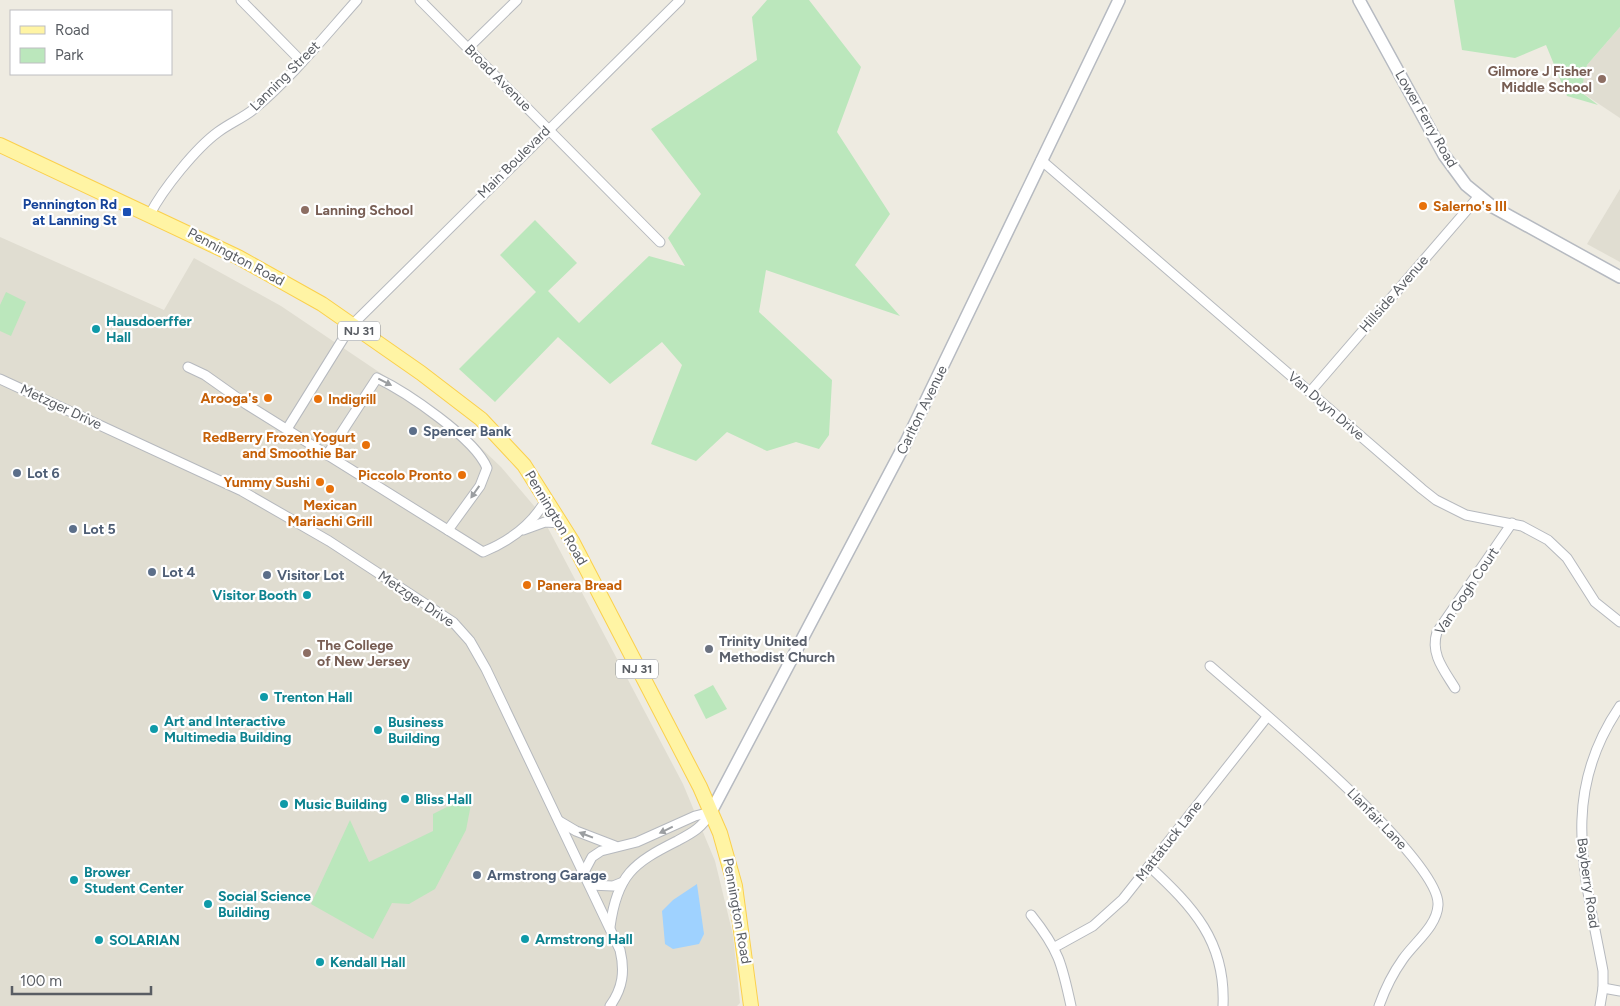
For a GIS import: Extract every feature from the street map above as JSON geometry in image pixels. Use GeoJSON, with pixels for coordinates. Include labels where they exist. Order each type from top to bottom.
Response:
{"type":"FeatureCollection","features":[{"type":"Feature","properties":{"kind":"main road","name":"Pennington Road"},"geometry":{"type":"LineString","coordinates":[[0,145],[242,258],[322,304],[421,373],[481,419],[524,465],[562,523],[700,786],[711,812],[726,850],[735,886],[752,1006]]}},
{"type":"Feature","properties":{"kind":"street"},"geometry":{"type":"LineString","coordinates":[[242,0],[302,62]]}},
{"type":"Feature","properties":{"kind":"street","name":"Lanning Street"},"geometry":{"type":"LineString","coordinates":[[150,214],[158,200],[206,142],[254,109],[302,62],[356,0]]}},
{"type":"Feature","properties":{"kind":"street","name":"Broad Avenue"},"geometry":{"type":"LineString","coordinates":[[420,0],[660,242]]}},
{"type":"Feature","properties":{"kind":"street"},"geometry":{"type":"LineString","coordinates":[[468,48],[517,0]]}},
{"type":"Feature","properties":{"kind":"street","name":"Main Boulevard"},"geometry":{"type":"LineString","coordinates":[[287,429],[351,326],[680,0]]}},
{"type":"Feature","properties":{"kind":"street","name":"Carlton Avenue"},"geometry":{"type":"LineString","coordinates":[[711,812],[898,458],[1119,0]]}},
{"type":"Feature","properties":{"kind":"street","name":"Lower Ferry Road"},"geometry":{"type":"LineString","coordinates":[[1359,0],[1449,163],[1466,185],[1478,196],[1620,276]]}},
{"type":"Feature","properties":{"kind":"street","name":"Van Duyn Drive"},"geometry":{"type":"LineString","coordinates":[[1041,160],[1436,500],[1466,515],[1512,523],[1536,532],[1559,549],[1595,602],[1620,622]]}},
{"type":"Feature","properties":{"kind":"street","name":"Hillside Avenue"},"geometry":{"type":"LineString","coordinates":[[1310,392],[1478,196]]}},
{"type":"Feature","properties":{"kind":"street"},"geometry":{"type":"LineString","coordinates":[[188,367],[205,375],[243,402],[483,552],[520,531],[545,522],[562,523]]}},
{"type":"Feature","properties":{"kind":"street"},"geometry":{"type":"LineString","coordinates":[[327,455],[377,378],[399,388],[466,442],[480,455],[487,468],[480,486],[448,530]]}},
{"type":"Feature","properties":{"kind":"street","name":"Metzger Drive"},"geometry":{"type":"LineString","coordinates":[[0,379],[242,491],[329,541],[443,615],[462,631],[477,651],[620,950],[623,973],[617,996],[610,1006]]}},
{"type":"Feature","properties":{"kind":"street"},"geometry":{"type":"LineString","coordinates":[[520,531],[538,514],[546,498]]}},
{"type":"Feature","properties":{"kind":"street","name":"Van Gogh Court"},"geometry":{"type":"LineString","coordinates":[[1455,688],[1436,656],[1435,640],[1437,632],[1512,523]]}},
{"type":"Feature","properties":{"kind":"street","name":"Llanfair Lane"},"geometry":{"type":"LineString","coordinates":[[1210,666],[1367,806],[1406,849],[1436,888],[1438,897],[1436,916],[1432,924],[1402,960],[1391,978],[1379,1006]]}},
{"type":"Feature","properties":{"kind":"street","name":"Bayberry Road"},"geometry":{"type":"LineString","coordinates":[[1600,1006],[1603,970],[1583,866],[1581,820],[1583,797],[1592,760],[1604,732],[1620,706]]}},
{"type":"Feature","properties":{"kind":"street","name":"Mattatuck Lane"},"geometry":{"type":"LineString","coordinates":[[1055,947],[1077,936],[1110,912],[1149,866],[1267,717]]}},
{"type":"Feature","properties":{"kind":"street"},"geometry":{"type":"LineString","coordinates":[[584,872],[592,857],[615,846],[637,842],[695,816],[711,812]]}},
{"type":"Feature","properties":{"kind":"street"},"geometry":{"type":"LineString","coordinates":[[610,928],[613,906],[623,882],[643,859],[698,830],[711,812]]}},
{"type":"Feature","properties":{"kind":"street"},"geometry":{"type":"LineString","coordinates":[[559,821],[576,831],[615,846]]}},
{"type":"Feature","properties":{"kind":"street"},"geometry":{"type":"LineString","coordinates":[[1149,866],[1186,900],[1206,930],[1220,966],[1223,1006]]}},
{"type":"Feature","properties":{"kind":"street"},"geometry":{"type":"LineString","coordinates":[[590,885],[613,886],[623,882]]}},
{"type":"Feature","properties":{"kind":"street"},"geometry":{"type":"LineString","coordinates":[[1031,916],[1055,947],[1060,960],[1070,1006]]}},
{"type":"Feature","properties":{"kind":"street"},"geometry":{"type":"LineString","coordinates":[[1603,988],[1620,991]]}},
{"type":"Feature","properties":{"kind":"shaded area","name":"Gilmore J Fisher Middle School"},"geometry":{"type":"Polygon","coordinates":[[[1620,27],[1620,118],[1581,92],[1587,65],[1620,27]]]}},
{"type":"Feature","properties":{"kind":"shaded area"},"geometry":{"type":"Polygon","coordinates":[[[1620,189],[1620,262],[1587,244],[1620,189]]]}},
{"type":"Feature","properties":{"kind":"shaded area","name":"The College of New Jersey"},"geometry":{"type":"Polygon","coordinates":[[[0,237],[164,310],[194,258],[281,306],[456,424],[501,467],[540,513],[683,784],[715,861],[733,935],[740,1003],[737,1006],[0,1006],[0,237]]]}},
{"type":"Feature","properties":{"kind":"green space"},"geometry":{"type":"Polygon","coordinates":[[[767,0],[809,0],[861,67],[837,132],[890,214],[855,265],[900,316],[766,270],[759,312],[832,380],[829,435],[819,449],[796,442],[767,451],[727,432],[696,461],[651,444],[682,365],[662,342],[610,384],[558,337],[495,402],[459,369],[536,292],[500,255],[535,220],[577,263],[548,291],[579,323],[649,256],[685,266],[668,238],[701,194],[651,129],[757,60],[752,17],[767,0]]]}},
{"type":"Feature","properties":{"kind":"green space"},"geometry":{"type":"Polygon","coordinates":[[[1454,0],[1620,0],[1620,27],[1587,65],[1581,92],[1598,105],[1567,96],[1546,45],[1515,58],[1462,50],[1454,0]]]}},
{"type":"Feature","properties":{"kind":"green space"},"geometry":{"type":"Polygon","coordinates":[[[6,292],[26,302],[11,336],[0,331],[0,305],[6,292]]]}},
{"type":"Feature","properties":{"kind":"green space"},"geometry":{"type":"Polygon","coordinates":[[[713,685],[727,709],[706,719],[694,695],[713,685]]]}},
{"type":"Feature","properties":{"kind":"green space"},"geometry":{"type":"Polygon","coordinates":[[[473,794],[466,830],[435,889],[409,904],[392,903],[373,939],[311,904],[350,820],[369,862],[433,831],[433,814],[473,794]]]}},
{"type":"Feature","properties":{"kind":"water"},"geometry":{"type":"Polygon","coordinates":[[[697,884],[704,934],[699,944],[673,949],[665,944],[662,911],[673,900],[697,884]]]}},
{"type":"Feature","properties":{"kind":"place","name":"Gilmore J Fisher Middle School"},"geometry":{"type":"Point","coordinates":[1602,79]}},
{"type":"Feature","properties":{"kind":"place","name":"Salerno's III"},"geometry":{"type":"Point","coordinates":[1423,206]}},
{"type":"Feature","properties":{"kind":"place","name":"Lanning School"},"geometry":{"type":"Point","coordinates":[305,210]}},
{"type":"Feature","properties":{"kind":"place","name":"Pennington Rd at Lanning St"},"geometry":{"type":"Point","coordinates":[127,212]}},
{"type":"Feature","properties":{"kind":"place","name":"Hausdoerffer Hall"},"geometry":{"type":"Point","coordinates":[96,329]}},
{"type":"Feature","properties":{"kind":"place","name":"Arooga's"},"geometry":{"type":"Point","coordinates":[268,398]}},
{"type":"Feature","properties":{"kind":"place","name":"Indigrill"},"geometry":{"type":"Point","coordinates":[318,399]}},
{"type":"Feature","properties":{"kind":"place","name":"Spencer Bank"},"geometry":{"type":"Point","coordinates":[413,431]}},
{"type":"Feature","properties":{"kind":"place","name":"RedBerry Frozen Yogurt and Smoothie Bar"},"geometry":{"type":"Point","coordinates":[366,445]}},
{"type":"Feature","properties":{"kind":"place","name":"Lot 6"},"geometry":{"type":"Point","coordinates":[17,473]}},
{"type":"Feature","properties":{"kind":"place","name":"Piccolo Pronto"},"geometry":{"type":"Point","coordinates":[462,475]}},
{"type":"Feature","properties":{"kind":"place","name":"Yummy Sushi"},"geometry":{"type":"Point","coordinates":[320,482]}},
{"type":"Feature","properties":{"kind":"place","name":"Mexican Mariachi Grill"},"geometry":{"type":"Point","coordinates":[330,489]}},
{"type":"Feature","properties":{"kind":"place","name":"Lot 5"},"geometry":{"type":"Point","coordinates":[73,529]}},
{"type":"Feature","properties":{"kind":"place","name":"Lot 4"},"geometry":{"type":"Point","coordinates":[152,572]}},
{"type":"Feature","properties":{"kind":"place","name":"Visitor Lot"},"geometry":{"type":"Point","coordinates":[267,575]}},
{"type":"Feature","properties":{"kind":"place","name":"Panera Bread"},"geometry":{"type":"Point","coordinates":[527,585]}},
{"type":"Feature","properties":{"kind":"place","name":"Visitor Booth"},"geometry":{"type":"Point","coordinates":[307,595]}},
{"type":"Feature","properties":{"kind":"place","name":"Trinity United Methodist Church"},"geometry":{"type":"Point","coordinates":[709,649]}},
{"type":"Feature","properties":{"kind":"place","name":"The College of New Jersey"},"geometry":{"type":"Point","coordinates":[307,653]}},
{"type":"Feature","properties":{"kind":"place","name":"Trenton Hall"},"geometry":{"type":"Point","coordinates":[264,697]}},
{"type":"Feature","properties":{"kind":"place","name":"Art and Interactive Multimedia Building"},"geometry":{"type":"Point","coordinates":[154,729]}},
{"type":"Feature","properties":{"kind":"place","name":"Business Building"},"geometry":{"type":"Point","coordinates":[378,730]}},
{"type":"Feature","properties":{"kind":"place","name":"Bliss Hall"},"geometry":{"type":"Point","coordinates":[405,799]}},
{"type":"Feature","properties":{"kind":"place","name":"Music Building"},"geometry":{"type":"Point","coordinates":[284,804]}},
{"type":"Feature","properties":{"kind":"place","name":"Armstrong Garage"},"geometry":{"type":"Point","coordinates":[477,875]}},
{"type":"Feature","properties":{"kind":"place","name":"Brower Student Center"},"geometry":{"type":"Point","coordinates":[74,880]}},
{"type":"Feature","properties":{"kind":"place","name":"Social Science Building"},"geometry":{"type":"Point","coordinates":[208,904]}},
{"type":"Feature","properties":{"kind":"place","name":"Armstrong Hall"},"geometry":{"type":"Point","coordinates":[525,939]}},
{"type":"Feature","properties":{"kind":"place","name":"SOLARIAN"},"geometry":{"type":"Point","coordinates":[99,940]}},
{"type":"Feature","properties":{"kind":"place","name":"Kendall Hall"},"geometry":{"type":"Point","coordinates":[320,962]}}]}
